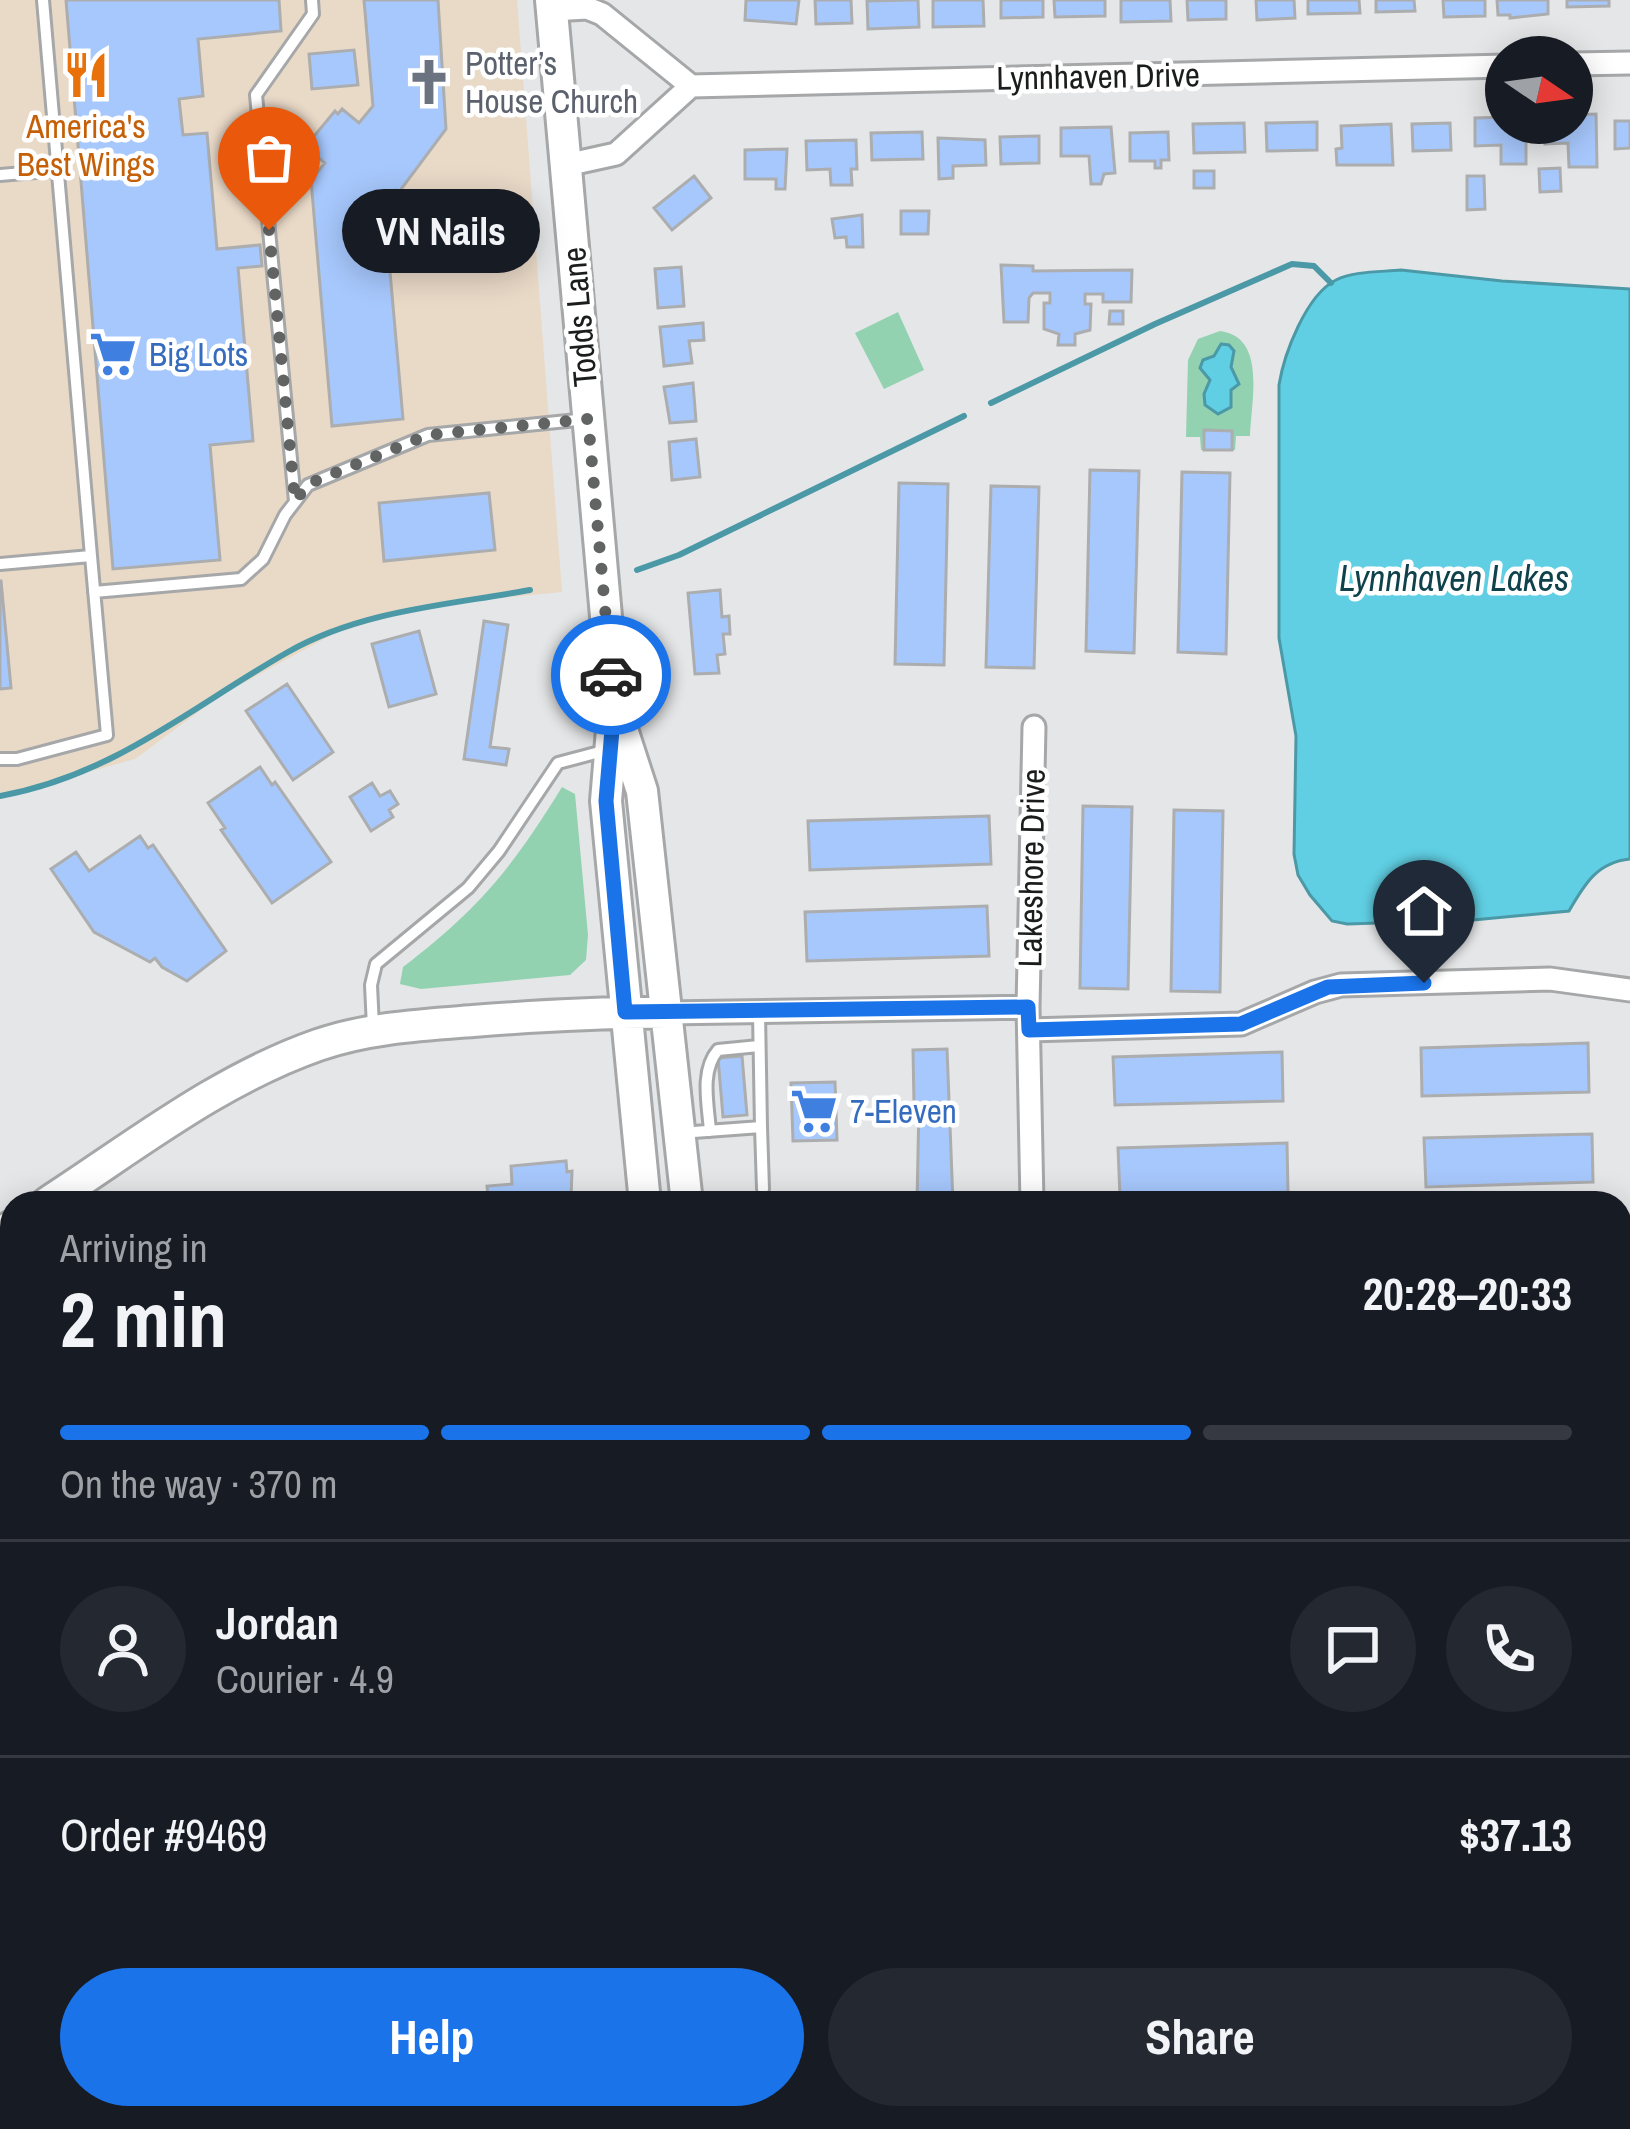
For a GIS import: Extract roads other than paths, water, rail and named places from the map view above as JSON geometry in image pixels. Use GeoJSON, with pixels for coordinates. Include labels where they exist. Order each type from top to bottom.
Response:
{"type":"FeatureCollection","features":[{"type":"Feature","properties":{"kind":"main road","name":"Todds Lane"},"geometry":{"type":"LineString","coordinates":[[552,5],[614,706],[606,801],[644,1191]]}},
{"type":"Feature","properties":{"kind":"main road","name":"Todds Lane"},"geometry":{"type":"LineString","coordinates":[[614,706],[642,791],[667,1013],[694,1132],[688,1191]]}},
{"type":"Feature","properties":{"kind":"main road"},"geometry":{"type":"LineString","coordinates":[[65,1191],[216,1092],[312,1047],[373,1032],[625,1012],[667,1013]]}},
{"type":"Feature","properties":{"kind":"street"},"geometry":{"type":"LineString","coordinates":[[552,5],[602,14],[691,86],[616,154],[566,165]]}},
{"type":"Feature","properties":{"kind":"street"},"geometry":{"type":"LineString","coordinates":[[1593,64],[1630,63]]}},
{"type":"Feature","properties":{"kind":"street","name":"Lynnhaven Drive"},"geometry":{"type":"LineString","coordinates":[[691,86],[1485,67]]}},
{"type":"Feature","properties":{"kind":"street","name":"Lakeshore Drive"},"geometry":{"type":"LineString","coordinates":[[667,1013],[1028,1007],[1034,727]]}},
{"type":"Feature","properties":{"kind":"street"},"geometry":{"type":"LineString","coordinates":[[1029,1030],[1241,1024],[1341,985],[1550,980],[1630,991]]}},
{"type":"Feature","properties":{"kind":"street"},"geometry":{"type":"LineString","coordinates":[[1028,1007],[1032,1191]]}},
{"type":"Feature","properties":{"kind":"lane"},"geometry":{"type":"LineString","coordinates":[[0,758],[17,759],[107,735],[43,0]]}},
{"type":"Feature","properties":{"kind":"lane"},"geometry":{"type":"LineString","coordinates":[[295,501],[256,95],[313,14],[312,0]]}},
{"type":"Feature","properties":{"kind":"lane"},"geometry":{"type":"LineString","coordinates":[[0,175],[58,170]]}},
{"type":"Feature","properties":{"kind":"lane"},"geometry":{"type":"LineString","coordinates":[[94,592],[242,579],[262,560],[308,484],[428,435],[588,419]]}},
{"type":"Feature","properties":{"kind":"lane"},"geometry":{"type":"LineString","coordinates":[[0,564],[91,556]]}},
{"type":"Feature","properties":{"kind":"lane"},"geometry":{"type":"LineString","coordinates":[[373,1032],[371,986],[376,964],[468,888],[558,763],[610,749]]}},
{"type":"Feature","properties":{"kind":"lane"},"geometry":{"type":"LineString","coordinates":[[759,1013],[763,1190]]}},
{"type":"Feature","properties":{"kind":"lane"},"geometry":{"type":"LineString","coordinates":[[759,1046],[718,1050],[707,1073],[708,1100],[694,1132],[761,1127]]}},
{"type":"Feature","properties":{"kind":"lane"},"geometry":{"type":"LineString","coordinates":[[744,1083],[760,1076]]}},
{"type":"Feature","properties":{"kind":"lane"},"geometry":{"type":"LineString","coordinates":[[708,1100],[721,1094]]}},
{"type":"Feature","properties":{"kind":"water","name":"Lynnhaven Lakes"},"geometry":{"type":"Polygon","coordinates":[[[1401,270],[1630,289],[1630,859],[1600,870],[1569,911],[1347,924],[1332,921],[1298,875],[1294,854],[1296,736],[1279,638],[1279,385],[1298,326],[1325,288],[1351,275],[1401,270]]]}},
{"type":"Feature","properties":{"kind":"water"},"geometry":{"type":"Polygon","coordinates":[[[1221,344],[1234,351],[1231,367],[1239,384],[1231,390],[1231,407],[1218,414],[1205,405],[1210,380],[1200,368],[1221,344]]]}},
{"type":"Feature","properties":{"kind":"waterway"},"geometry":{"type":"LineString","coordinates":[[991,403],[1292,264],[1314,266],[1331,283]]}},
{"type":"Feature","properties":{"kind":"waterway"},"geometry":{"type":"LineString","coordinates":[[637,570],[679,555],[964,416]]}},
{"type":"Feature","properties":{"kind":"waterway"},"geometry":{"type":"LineString","coordinates":[[0,796],[41,786],[116,756],[316,638],[406,611],[530,590]]}},
{"type":"Feature","properties":{"kind":"place","name":"America's Best Wings"},"geometry":{"type":"Point","coordinates":[86,75]}},
{"type":"Feature","properties":{"kind":"place","name":"Potter’s House Church"},"geometry":{"type":"Point","coordinates":[429,82]}},
{"type":"Feature","properties":{"kind":"place","name":"VN Nails"},"geometry":{"type":"Point","coordinates":[269,230]}},
{"type":"Feature","properties":{"kind":"place","name":"Big Lots"},"geometry":{"type":"Point","coordinates":[113,354]}},
{"type":"Feature","properties":{"kind":"place","name":"7-Eleven"},"geometry":{"type":"Point","coordinates":[814,1111]}}]}
